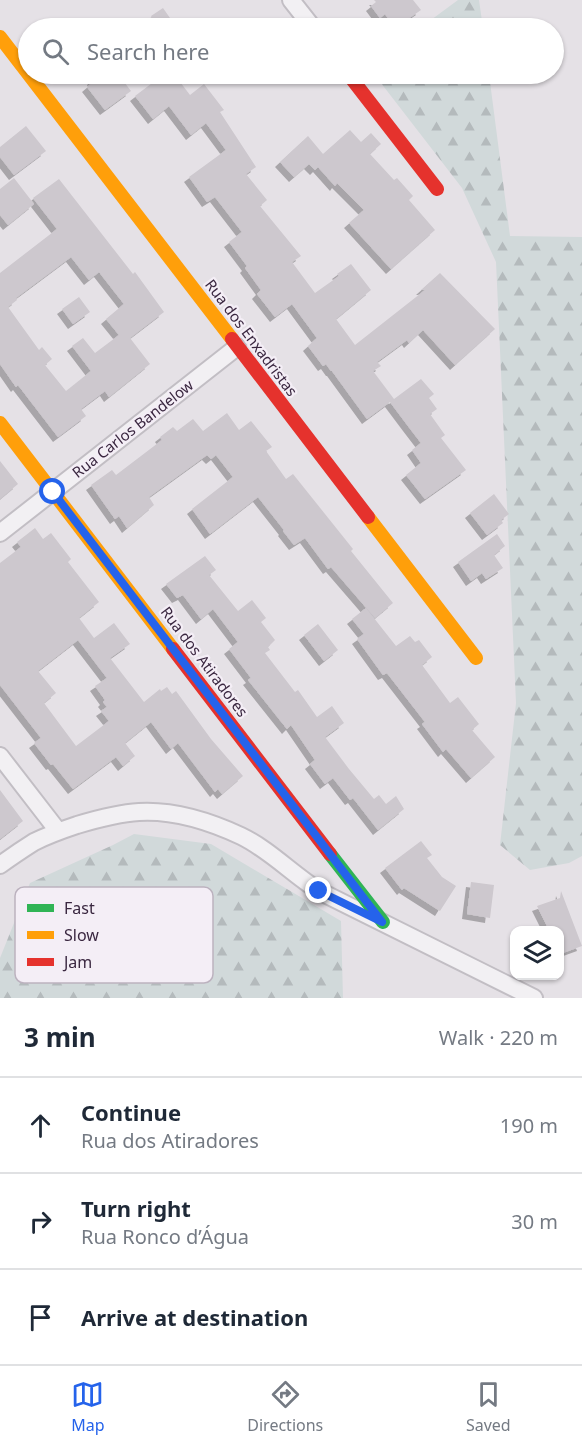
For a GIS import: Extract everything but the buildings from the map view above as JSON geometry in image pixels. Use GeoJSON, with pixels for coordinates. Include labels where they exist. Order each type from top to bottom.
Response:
{"type":"FeatureCollection","features":[{"type":"Feature","properties":{"kind":"street"},"geometry":{"type":"LineString","coordinates":[[291,0],[305,18]]}},
{"type":"Feature","properties":{"kind":"street","name":"Rua dos Enxadristas"},"geometry":{"type":"LineString","coordinates":[[0,37],[18,61]]}},
{"type":"Feature","properties":{"kind":"street","name":"Rua dos Enxadristas"},"geometry":{"type":"LineString","coordinates":[[36,84],[476,658]]}},
{"type":"Feature","properties":{"kind":"street"},"geometry":{"type":"LineString","coordinates":[[356,84],[437,189]]}},
{"type":"Feature","properties":{"kind":"street","name":"Rua Carlos Bandelow"},"geometry":{"type":"LineString","coordinates":[[0,533],[237,347]]}},
{"type":"Feature","properties":{"kind":"street","name":"Rua dos Atiradores"},"geometry":{"type":"LineString","coordinates":[[0,423],[382,922]]}},
{"type":"Feature","properties":{"kind":"street"},"geometry":{"type":"LineString","coordinates":[[0,756],[58,831]]}},
{"type":"Feature","properties":{"kind":"street"},"geometry":{"type":"LineString","coordinates":[[0,865],[58,831],[89,821],[141,812],[186,818],[215,826],[241,837],[264,850],[319,891],[534,998]]}},
{"type":"Feature","properties":{"kind":"green space"},"geometry":{"type":"Polygon","coordinates":[[[458,0],[479,0],[482,18],[434,18],[458,0]]]}},
{"type":"Feature","properties":{"kind":"green space"},"geometry":{"type":"Polygon","coordinates":[[[382,84],[490,84],[510,236],[582,237],[582,856],[569,863],[530,870],[500,845],[516,703],[496,262],[462,188],[382,84]]]}},
{"type":"Feature","properties":{"kind":"green space"},"geometry":{"type":"Polygon","coordinates":[[[134,834],[211,844],[341,921],[343,998],[0,998],[0,958],[15,920],[15,983],[213,983],[213,887],[28,887],[30,883],[134,834]]]}},
{"type":"Feature","properties":{"kind":"traffic: fast"},"geometry":{"type":"LineString","coordinates":[[330,854],[383,922]]}},
{"type":"Feature","properties":{"kind":"traffic: slow"},"geometry":{"type":"LineString","coordinates":[[0,37],[18,60]]}},
{"type":"Feature","properties":{"kind":"traffic: slow"},"geometry":{"type":"LineString","coordinates":[[36,84],[232,339]]}},
{"type":"Feature","properties":{"kind":"traffic: slow"},"geometry":{"type":"LineString","coordinates":[[0,423],[173,649]]}},
{"type":"Feature","properties":{"kind":"traffic: slow"},"geometry":{"type":"LineString","coordinates":[[368,517],[476,658]]}},
{"type":"Feature","properties":{"kind":"traffic: jam"},"geometry":{"type":"LineString","coordinates":[[356,84],[437,189]]}},
{"type":"Feature","properties":{"kind":"traffic: jam"},"geometry":{"type":"LineString","coordinates":[[232,339],[368,517]]}},
{"type":"Feature","properties":{"kind":"traffic: jam"},"geometry":{"type":"LineString","coordinates":[[173,649],[330,854]]}},
{"type":"Feature","properties":{"kind":"route"},"geometry":{"type":"LineString","coordinates":[[53,492],[382,922],[319,891]]}}]}
